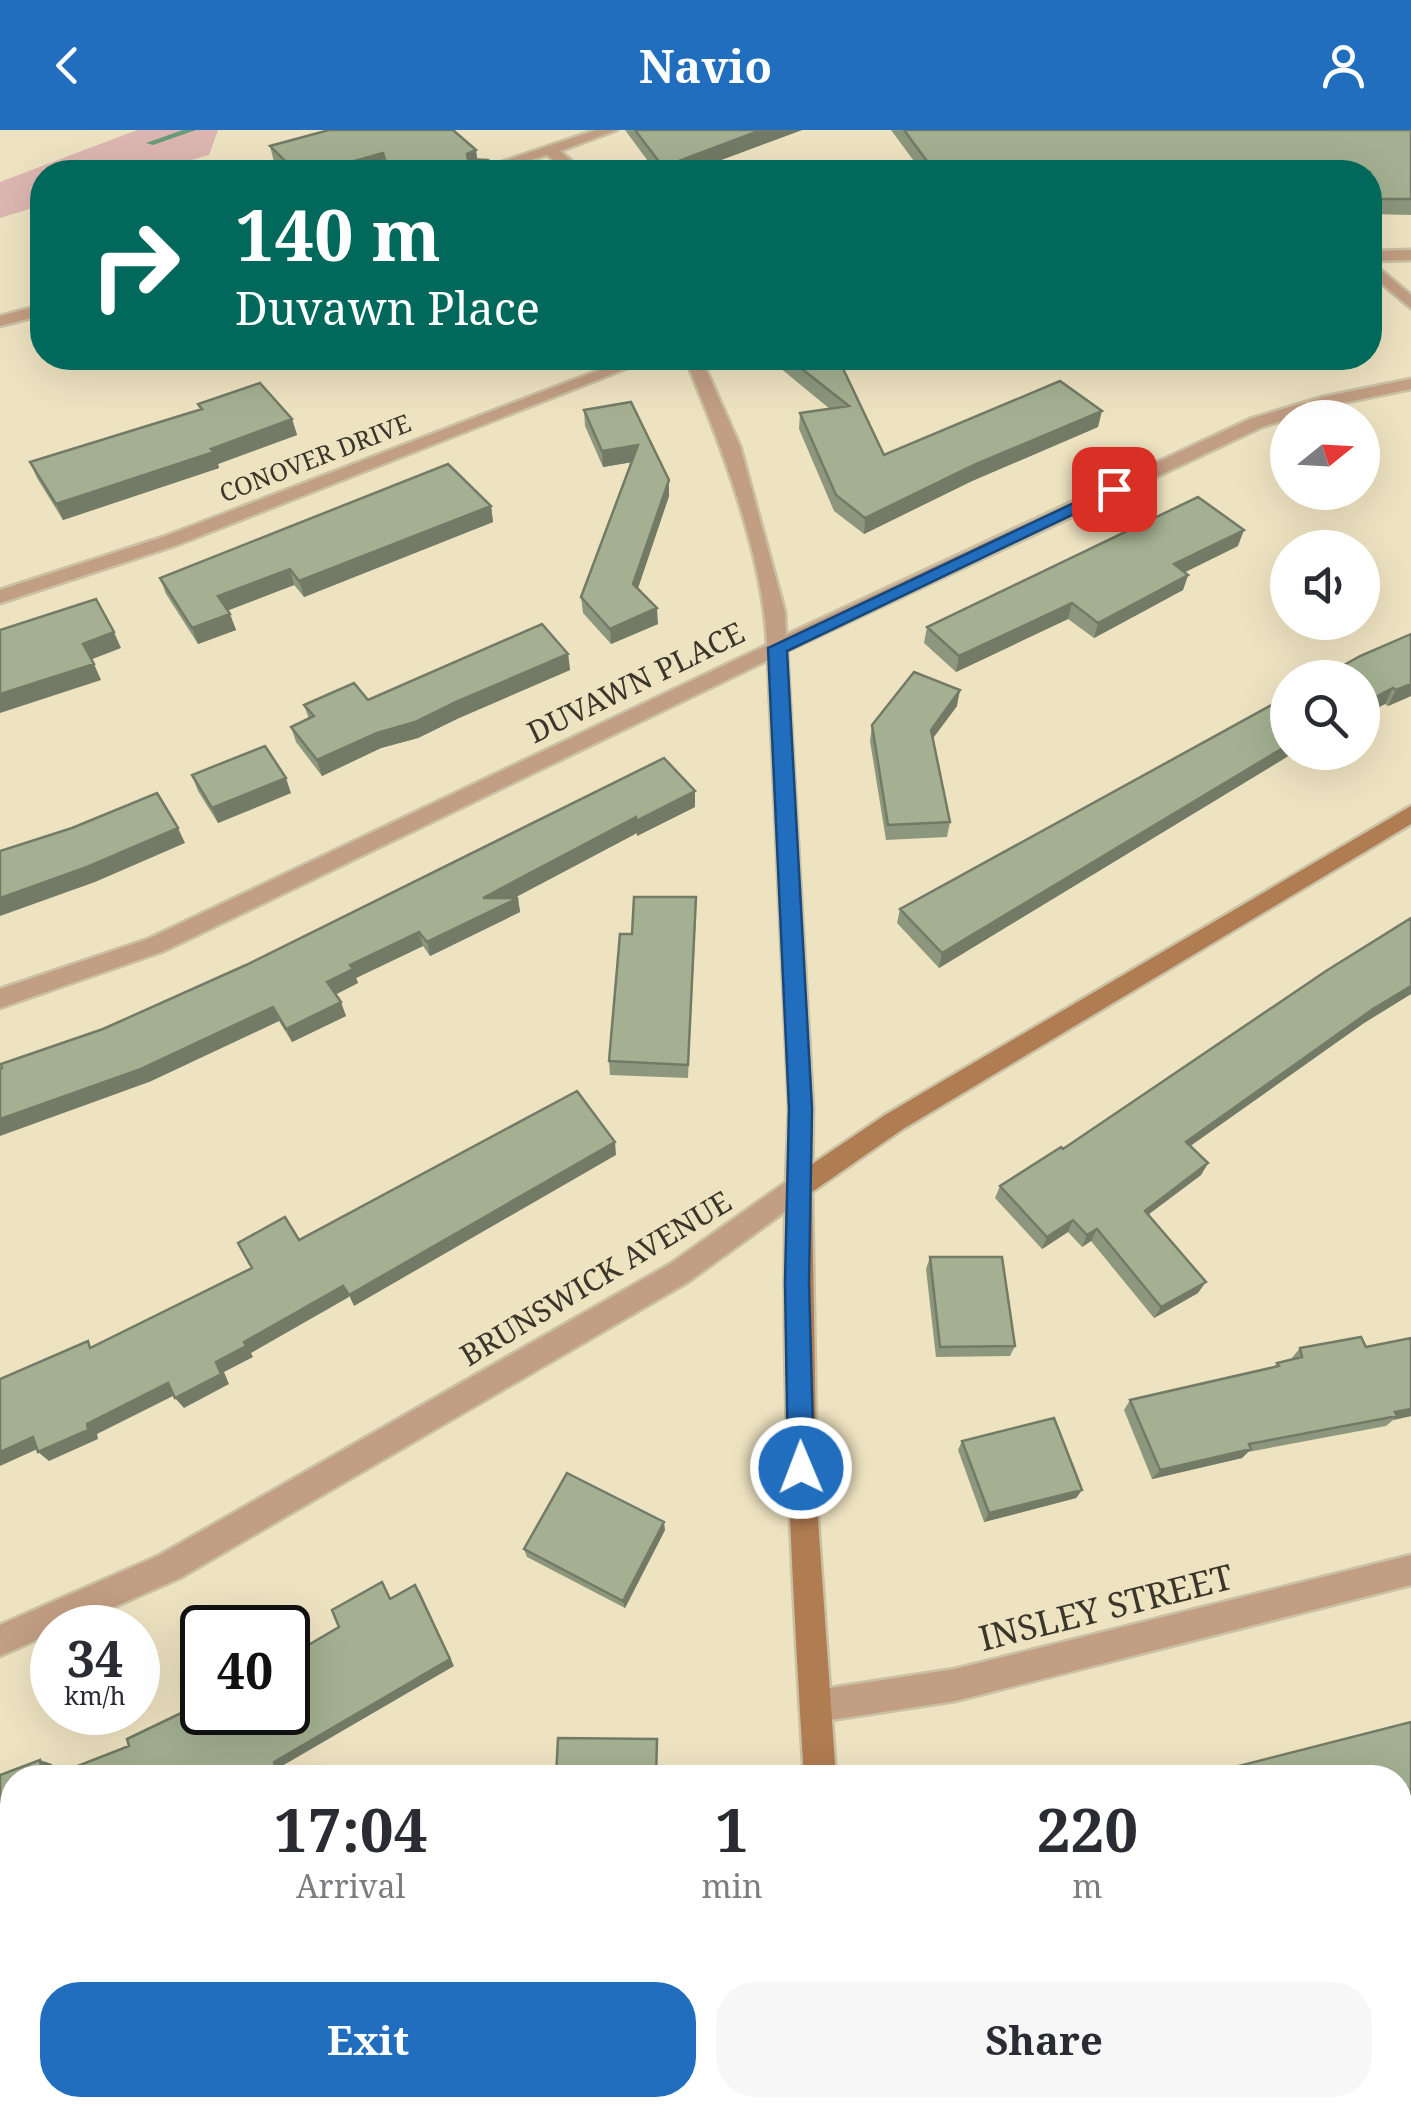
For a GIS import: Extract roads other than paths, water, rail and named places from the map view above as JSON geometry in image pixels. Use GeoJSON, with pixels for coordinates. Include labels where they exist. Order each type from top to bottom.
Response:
{"type":"FeatureCollection","features":[{"type":"Feature","properties":{"kind":"street"},"geometry":{"type":"LineString","coordinates":[[518,160],[610,130]]}},
{"type":"Feature","properties":{"kind":"street"},"geometry":{"type":"LineString","coordinates":[[550,150],[562,160]]}},
{"type":"Feature","properties":{"kind":"street"},"geometry":{"type":"LineString","coordinates":[[1382,256],[1411,255]]}},
{"type":"Feature","properties":{"kind":"street"},"geometry":{"type":"LineString","coordinates":[[1382,277],[1411,303]]}},
{"type":"Feature","properties":{"kind":"street"},"geometry":{"type":"LineString","coordinates":[[0,321],[30,313]]}},
{"type":"Feature","properties":{"kind":"street","name":"CONOVER DRIVE"},"geometry":{"type":"LineString","coordinates":[[0,596],[170,541],[614,370]]}},
{"type":"Feature","properties":{"kind":"street"},"geometry":{"type":"LineString","coordinates":[[698,370],[731,446],[776,612],[800,1090],[797,1282],[802,1505],[819,1765]]}},
{"type":"Feature","properties":{"kind":"street","name":"DUVAWN PLACE"},"geometry":{"type":"LineString","coordinates":[[0,999],[156,946],[1256,423],[1330,401],[1411,384]]}},
{"type":"Feature","properties":{"kind":"street","name":"BRUNSWICK AVENUE"},"geometry":{"type":"LineString","coordinates":[[0,1641],[169,1566],[679,1273],[894,1122],[1411,814]]}},
{"type":"Feature","properties":{"kind":"street","name":"INSLEY STREET"},"geometry":{"type":"LineString","coordinates":[[817,1706],[955,1685],[1411,1570]]}},
{"type":"Feature","properties":{"kind":"waterway"},"geometry":{"type":"LineString","coordinates":[[150,143],[192,130]]}}]}
